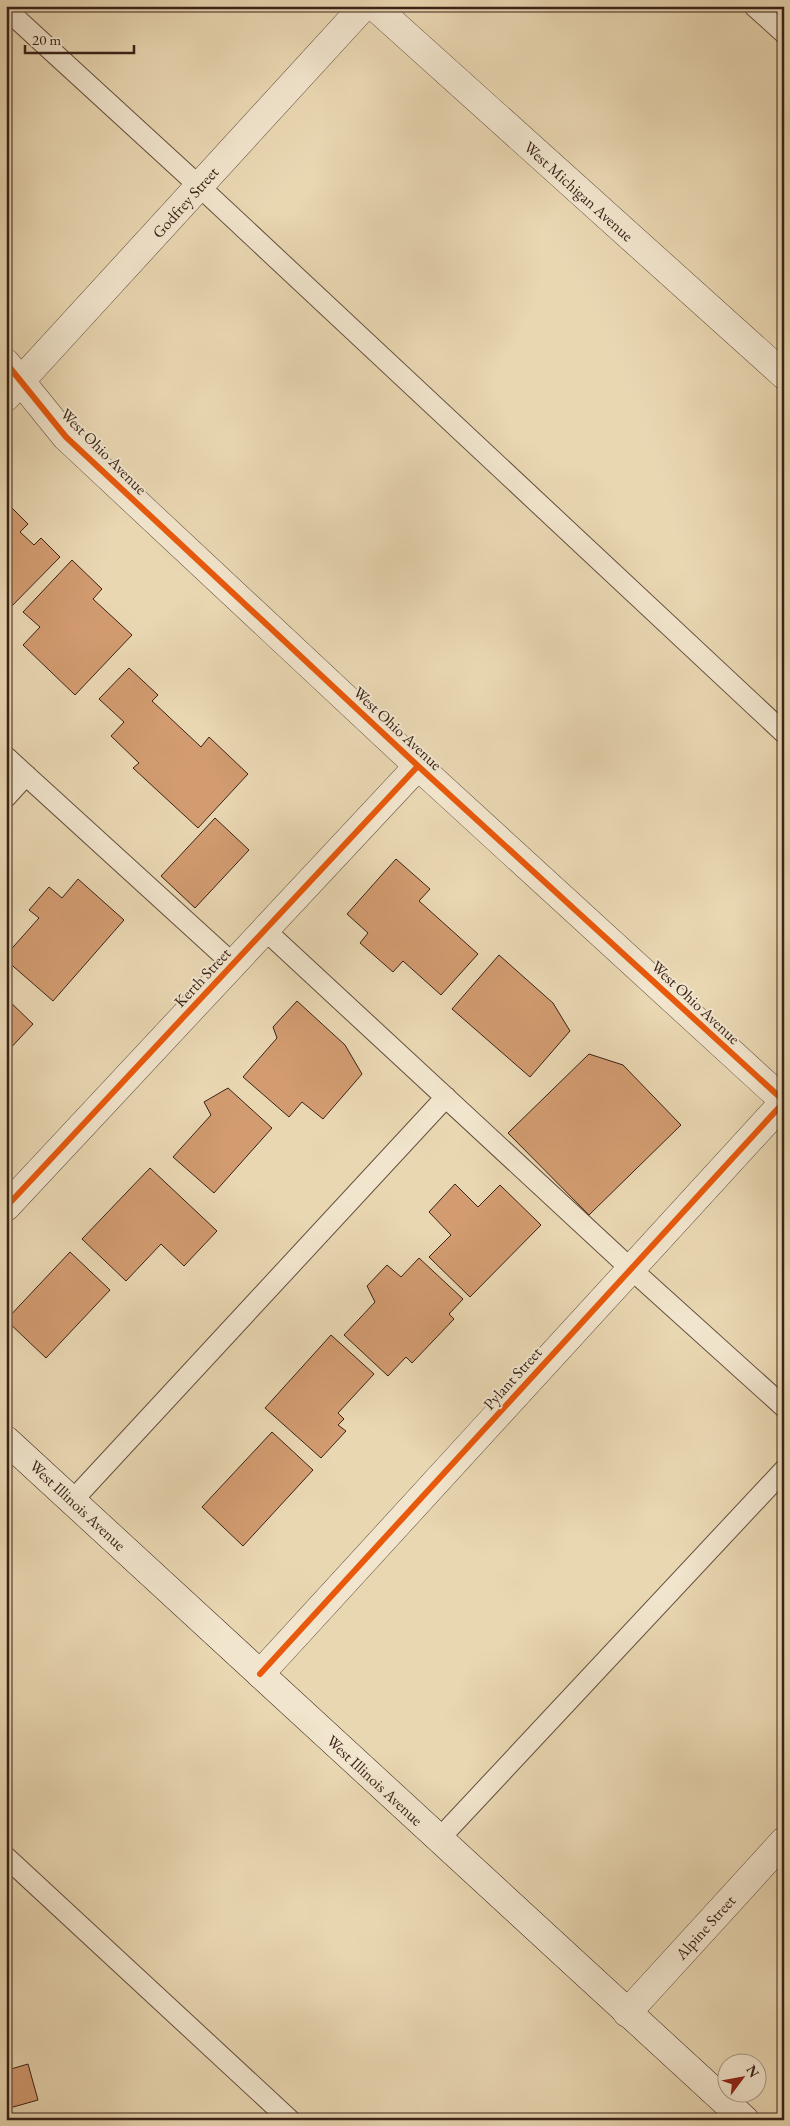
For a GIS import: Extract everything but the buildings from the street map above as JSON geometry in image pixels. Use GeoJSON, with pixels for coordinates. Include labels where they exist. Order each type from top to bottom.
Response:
{"type":"FeatureCollection","features":[{"type":"Feature","properties":{"kind":"street","name":"Godfrey Street"},"geometry":{"type":"LineString","coordinates":[[11,380],[199,186],[364,6]]}},
{"type":"Feature","properties":{"kind":"street","name":"West Michigan Avenue"},"geometry":{"type":"LineString","coordinates":[[374,6],[784,375]]}},
{"type":"Feature","properties":{"kind":"street","name":"West Ohio Avenue"},"geometry":{"type":"LineString","coordinates":[[11,380],[66,437],[418,766],[784,1101]]}},
{"type":"Feature","properties":{"kind":"street","name":"Kerth Street"},"geometry":{"type":"LineString","coordinates":[[6,1207],[418,766]]}},
{"type":"Feature","properties":{"kind":"street","name":"Pylant Street"},"geometry":{"type":"LineString","coordinates":[[260,1674],[784,1101]]}},
{"type":"Feature","properties":{"kind":"street","name":"West Illinois Avenue"},"geometry":{"type":"LineString","coordinates":[[6,1440],[745,2120]]}},
{"type":"Feature","properties":{"kind":"street","name":"Alpine Street"},"geometry":{"type":"LineString","coordinates":[[627,2013],[784,1841]]}},
{"type":"Feature","properties":{"kind":"lane"},"geometry":{"type":"LineString","coordinates":[[754,6],[784,33]]}},
{"type":"Feature","properties":{"kind":"lane"},"geometry":{"type":"LineString","coordinates":[[6,9],[199,186],[784,733]]}},
{"type":"Feature","properties":{"kind":"lane"},"geometry":{"type":"LineString","coordinates":[[6,756],[233,964]]}},
{"type":"Feature","properties":{"kind":"lane"},"geometry":{"type":"LineString","coordinates":[[6,796],[26,775]]}},
{"type":"Feature","properties":{"kind":"lane"},"geometry":{"type":"LineString","coordinates":[[265,930],[631,1269],[784,1407]]}},
{"type":"Feature","properties":{"kind":"lane"},"geometry":{"type":"LineString","coordinates":[[72,1501],[446,1097]]}},
{"type":"Feature","properties":{"kind":"lane"},"geometry":{"type":"LineString","coordinates":[[439,1839],[784,1470]]}},
{"type":"Feature","properties":{"kind":"lane"},"geometry":{"type":"LineString","coordinates":[[6,1857],[290,2120]]}},
{"type":"Feature","properties":{"kind":"cycle path"},"geometry":{"type":"LineString","coordinates":[[6,363],[66,437],[418,766],[784,1101]]}},
{"type":"Feature","properties":{"kind":"cycle path"},"geometry":{"type":"LineString","coordinates":[[6,1207],[418,766]]}},
{"type":"Feature","properties":{"kind":"cycle path"},"geometry":{"type":"LineString","coordinates":[[260,1674],[784,1102]]}}]}
